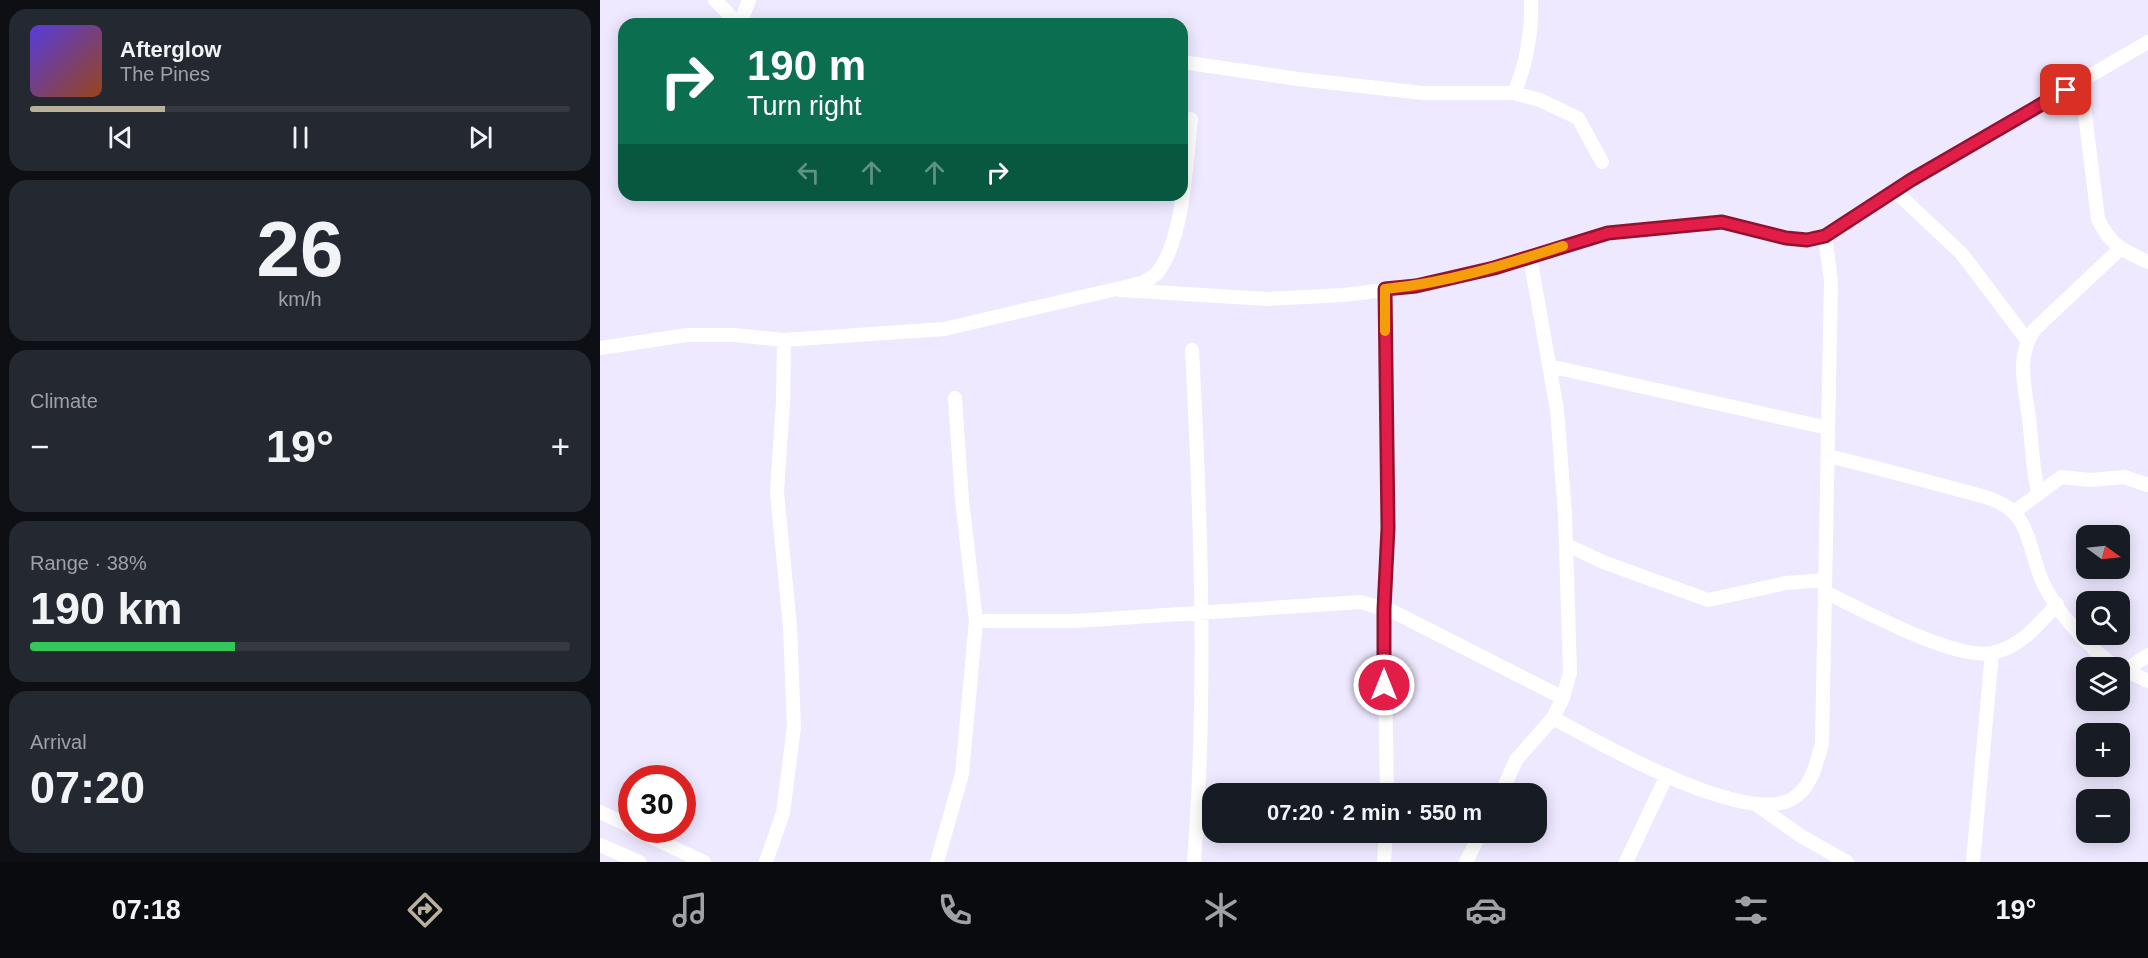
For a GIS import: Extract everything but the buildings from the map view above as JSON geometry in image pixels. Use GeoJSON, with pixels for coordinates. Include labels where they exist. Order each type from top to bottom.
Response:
{"type":"FeatureCollection","features":[{"type":"Feature","properties":{"kind":"street"},"geometry":{"type":"LineString","coordinates":[[715,0],[733,18]]}},
{"type":"Feature","properties":{"kind":"street"},"geometry":{"type":"LineString","coordinates":[[742,18],[749,0]]}},
{"type":"Feature","properties":{"kind":"street"},"geometry":{"type":"LineString","coordinates":[[1514,93],[1522,73],[1532,27],[1531,0]]}},
{"type":"Feature","properties":{"kind":"street"},"geometry":{"type":"LineString","coordinates":[[1120,290],[1268,299],[1344,295],[1416,286],[1530,257],[1608,233],[1722,222],[1786,238],[1807,240],[1825,236],[1894,190],[2148,42]]}},
{"type":"Feature","properties":{"kind":"street"},"geometry":{"type":"LineString","coordinates":[[1188,63],[1298,80],[1423,93],[1514,93],[1540,100],[1578,118],[1602,162]]}},
{"type":"Feature","properties":{"kind":"street"},"geometry":{"type":"LineString","coordinates":[[2081,82],[2098,219],[2107,237],[2120,249],[2148,262]]}},
{"type":"Feature","properties":{"kind":"street"},"geometry":{"type":"LineString","coordinates":[[1188,145],[1191,119]]}},
{"type":"Feature","properties":{"kind":"street"},"geometry":{"type":"LineString","coordinates":[[1894,190],[1962,254],[2027,340]]}},
{"type":"Feature","properties":{"kind":"street"},"geometry":{"type":"LineString","coordinates":[[600,348],[687,335],[735,335],[784,340],[944,329],[1120,290],[1142,283],[1157,273],[1169,249],[1180,216],[1182,201]]}},
{"type":"Feature","properties":{"kind":"street"},"geometry":{"type":"LineString","coordinates":[[1757,806],[1791,799],[1812,778],[1822,744],[1831,281],[1825,236]]}},
{"type":"Feature","properties":{"kind":"street"},"geometry":{"type":"LineString","coordinates":[[2038,492],[2031,456],[2030,420],[2022,376],[2022,357],[2027,340],[2035,328],[2120,249]]}},
{"type":"Feature","properties":{"kind":"street"},"geometry":{"type":"LineString","coordinates":[[1506,783],[1516,760],[1553,718],[1563,698],[1570,672],[1567,545],[1557,410],[1530,257]]}},
{"type":"Feature","properties":{"kind":"street"},"geometry":{"type":"LineString","coordinates":[[1385,289],[1388,528],[1384,609],[1388,783]]}},
{"type":"Feature","properties":{"kind":"street"},"geometry":{"type":"LineString","coordinates":[[765,862],[783,813],[794,727],[791,638],[777,492],[783,402],[784,340]]}},
{"type":"Feature","properties":{"kind":"street"},"geometry":{"type":"LineString","coordinates":[[1192,350],[1202,547],[1197,827],[1194,862]]}},
{"type":"Feature","properties":{"kind":"street"},"geometry":{"type":"LineString","coordinates":[[1550,366],[1828,428]]}},
{"type":"Feature","properties":{"kind":"street"},"geometry":{"type":"LineString","coordinates":[[937,862],[962,774],[976,621],[962,500],[955,398]]}},
{"type":"Feature","properties":{"kind":"street"},"geometry":{"type":"LineString","coordinates":[[1828,456],[2001,502],[2014,512],[2023,524],[2042,580],[2057,604],[2093,648],[2105,657]]}},
{"type":"Feature","properties":{"kind":"street"},"geometry":{"type":"LineString","coordinates":[[2014,512],[2061,477],[2091,480],[2124,477],[2148,485]]}},
{"type":"Feature","properties":{"kind":"street"},"geometry":{"type":"LineString","coordinates":[[1567,545],[1603,562],[1708,600],[1786,583],[1825,586],[1939,642],[1967,652],[1992,653],[2014,645],[2034,630],[2057,604]]}},
{"type":"Feature","properties":{"kind":"street"},"geometry":{"type":"LineString","coordinates":[[976,621],[1075,621],[1361,602],[1384,609],[1505,666],[1563,698]]}},
{"type":"Feature","properties":{"kind":"street"},"geometry":{"type":"LineString","coordinates":[[1973,862],[1992,653]]}},
{"type":"Feature","properties":{"kind":"street"},"geometry":{"type":"LineString","coordinates":[[2130,664],[2148,655]]}},
{"type":"Feature","properties":{"kind":"street"},"geometry":{"type":"LineString","coordinates":[[2130,673],[2148,681]]}},
{"type":"Feature","properties":{"kind":"street"},"geometry":{"type":"LineString","coordinates":[[1553,718],[1666,775],[1713,794],[1757,806],[1801,837],[1847,862]]}},
{"type":"Feature","properties":{"kind":"street"},"geometry":{"type":"LineString","coordinates":[[1626,862],[1666,775]]}},
{"type":"Feature","properties":{"kind":"street"},"geometry":{"type":"LineString","coordinates":[[600,812],[618,820]]}},
{"type":"Feature","properties":{"kind":"street"},"geometry":{"type":"LineString","coordinates":[[1197,827],[1202,827]]}},
{"type":"Feature","properties":{"kind":"street"},"geometry":{"type":"LineString","coordinates":[[664,843],[704,862]]}},
{"type":"Feature","properties":{"kind":"street"},"geometry":{"type":"LineString","coordinates":[[1384,862],[1385,843]]}},
{"type":"Feature","properties":{"kind":"street"},"geometry":{"type":"LineString","coordinates":[[1466,862],[1476,843]]}},
{"type":"Feature","properties":{"kind":"street"},"geometry":{"type":"LineString","coordinates":[[600,845],[634,861]]}},
{"type":"Feature","properties":{"kind":"slow traffic"},"geometry":{"type":"LineString","coordinates":[[1385,331],[1385,289],[1416,286],[1494,268],[1563,246]]}},
{"type":"Feature","properties":{"kind":"route"},"geometry":{"type":"LineString","coordinates":[[1384,685],[1384,609],[1388,528],[1385,289],[1416,286],[1494,268],[1608,233],[1722,222],[1786,238],[1807,240],[1825,236],[1876,201],[2066,90]]}}]}
